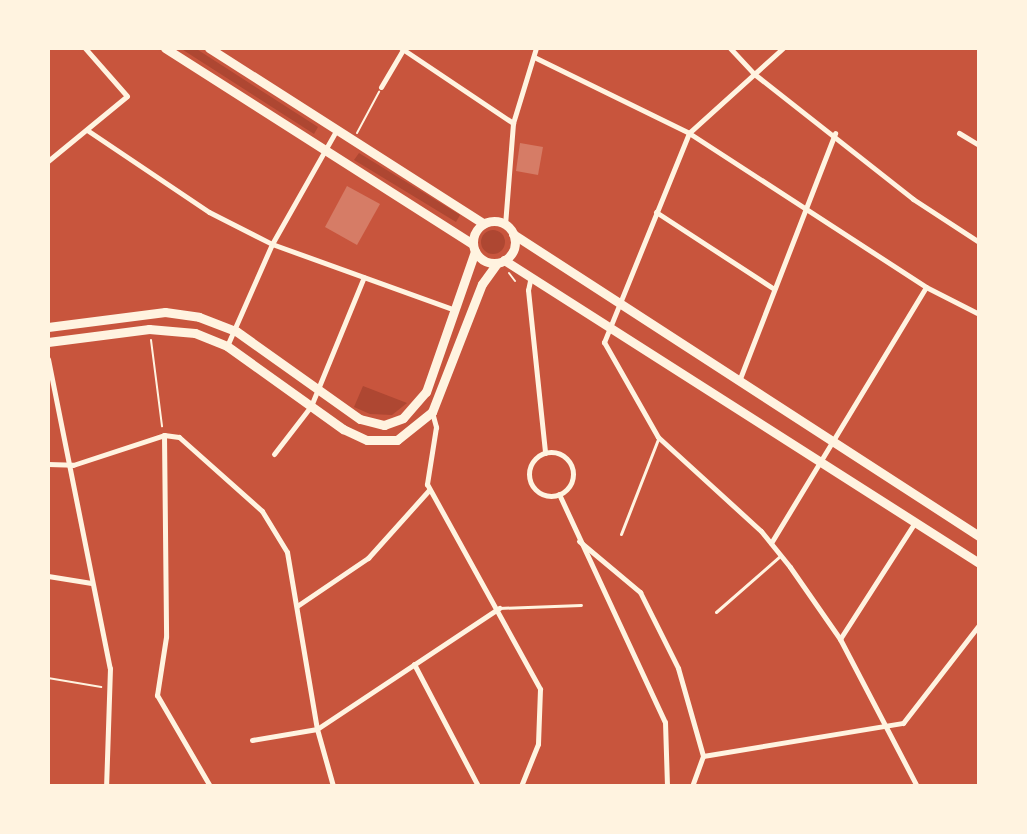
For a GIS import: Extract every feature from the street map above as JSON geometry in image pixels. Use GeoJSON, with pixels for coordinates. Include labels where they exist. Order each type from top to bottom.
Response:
{"type":"FeatureCollection","features":[{"type":"Feature","properties":{"kind":"highway"},"geometry":{"type":"LineString","coordinates":[[165,48],[474,248],[484,261],[501,262],[532,274],[979,563]]}},
{"type":"Feature","properties":{"kind":"highway"},"geometry":{"type":"LineString","coordinates":[[209,48],[484,224],[505,225],[513,234],[619,304],[979,536]]}},
{"type":"Feature","properties":{"kind":"highway"},"geometry":{"type":"LineString","coordinates":[[48,327],[165,312],[236,331],[317,390],[377,426],[403,418],[426,392],[457,310],[474,248],[484,224]]}},
{"type":"Feature","properties":{"kind":"highway"},"geometry":{"type":"LineString","coordinates":[[48,342],[149,329],[195,333],[227,345],[351,434],[379,441],[409,434],[432,412],[440,398],[482,284],[514,246],[513,234]]}},
{"type":"Feature","properties":{"kind":"highway"},"geometry":{"type":"LineString","coordinates":[[426,392],[440,398]]}},
{"type":"Feature","properties":{"kind":"street"},"geometry":{"type":"LineString","coordinates":[[48,161],[127,96],[85,48]]}},
{"type":"Feature","properties":{"kind":"street"},"geometry":{"type":"LineString","coordinates":[[505,225],[513,123],[536,48]]}},
{"type":"Feature","properties":{"kind":"street"},"geometry":{"type":"LineString","coordinates":[[730,48],[753,73],[835,133],[913,199],[979,242]]}},
{"type":"Feature","properties":{"kind":"street"},"geometry":{"type":"LineString","coordinates":[[783,48],[688,132],[610,325],[606,350],[658,437],[781,555],[840,639],[889,726],[916,786]]}},
{"type":"Feature","properties":{"kind":"street"},"geometry":{"type":"LineString","coordinates":[[381,87],[403,49],[513,123]]}},
{"type":"Feature","properties":{"kind":"street"},"geometry":{"type":"LineString","coordinates":[[534,57],[688,132],[807,207],[926,287],[979,314]]}},
{"type":"Feature","properties":{"kind":"street"},"geometry":{"type":"LineString","coordinates":[[227,345],[236,331],[272,244],[337,129]]}},
{"type":"Feature","properties":{"kind":"street"},"geometry":{"type":"LineString","coordinates":[[87,130],[209,212],[272,244],[457,310]]}},
{"type":"Feature","properties":{"kind":"street"},"geometry":{"type":"LineString","coordinates":[[739,382],[835,133]]}},
{"type":"Feature","properties":{"kind":"street"},"geometry":{"type":"LineString","coordinates":[[960,133],[979,145]]}},
{"type":"Feature","properties":{"kind":"street"},"geometry":{"type":"LineString","coordinates":[[656,212],[774,289]]}},
{"type":"Feature","properties":{"kind":"street"},"geometry":{"type":"LineString","coordinates":[[532,274],[528,290],[544,453]]}},
{"type":"Feature","properties":{"kind":"street"},"geometry":{"type":"LineString","coordinates":[[274,454],[311,406],[364,277]]}},
{"type":"Feature","properties":{"kind":"street"},"geometry":{"type":"LineString","coordinates":[[771,543],[818,460],[833,442],[926,287]]}},
{"type":"Feature","properties":{"kind":"street"},"geometry":{"type":"LineString","coordinates":[[48,359],[73,465],[110,688],[106,786]]}},
{"type":"Feature","properties":{"kind":"street"},"geometry":{"type":"LineString","coordinates":[[297,606],[375,552],[429,490],[436,427],[432,412]]}},
{"type":"Feature","properties":{"kind":"street"},"geometry":{"type":"LineString","coordinates":[[164,435],[166,637],[157,695],[210,786]]}},
{"type":"Feature","properties":{"kind":"street"},"geometry":{"type":"LineString","coordinates":[[48,464],[73,465],[164,435],[190,443],[271,520],[287,552],[317,729],[333,786]]}},
{"type":"Feature","properties":{"kind":"street"},"geometry":{"type":"LineString","coordinates":[[544,453],[559,453],[570,463],[570,484],[559,494],[545,495],[530,481],[533,461],[544,453]]}},
{"type":"Feature","properties":{"kind":"street"},"geometry":{"type":"LineString","coordinates":[[429,490],[499,608],[540,689],[538,744],[521,786]]}},
{"type":"Feature","properties":{"kind":"street"},"geometry":{"type":"LineString","coordinates":[[559,494],[578,540],[665,722],[667,786]]}},
{"type":"Feature","properties":{"kind":"street"},"geometry":{"type":"LineString","coordinates":[[840,639],[915,521]]}},
{"type":"Feature","properties":{"kind":"street"},"geometry":{"type":"LineString","coordinates":[[578,540],[640,592],[678,668],[703,756],[692,786]]}},
{"type":"Feature","properties":{"kind":"street"},"geometry":{"type":"LineString","coordinates":[[48,576],[91,583]]}},
{"type":"Feature","properties":{"kind":"street"},"geometry":{"type":"LineString","coordinates":[[252,740],[317,729],[499,608]]}},
{"type":"Feature","properties":{"kind":"street"},"geometry":{"type":"LineString","coordinates":[[703,756],[903,723],[979,625]]}},
{"type":"Feature","properties":{"kind":"street"},"geometry":{"type":"LineString","coordinates":[[414,664],[478,786]]}},
{"type":"Feature","properties":{"kind":"lane"},"geometry":{"type":"LineString","coordinates":[[621,534],[658,437]]}},
{"type":"Feature","properties":{"kind":"lane"},"geometry":{"type":"LineString","coordinates":[[716,612],[781,555]]}},
{"type":"Feature","properties":{"kind":"lane"},"geometry":{"type":"LineString","coordinates":[[499,608],[581,605]]}},
{"type":"Feature","properties":{"kind":"path"},"geometry":{"type":"LineString","coordinates":[[354,139],[381,87]]}},
{"type":"Feature","properties":{"kind":"path"},"geometry":{"type":"LineString","coordinates":[[507,276],[516,281]]}},
{"type":"Feature","properties":{"kind":"path"},"geometry":{"type":"LineString","coordinates":[[149,329],[164,435]]}},
{"type":"Feature","properties":{"kind":"path"},"geometry":{"type":"LineString","coordinates":[[48,678],[110,688]]}},
{"type":"Feature","properties":{"kind":"shaded area"},"geometry":{"type":"Polygon","coordinates":[[[180,48],[195,48],[318,127],[314,134],[180,48]]]}},
{"type":"Feature","properties":{"kind":"shaded area"},"geometry":{"type":"Polygon","coordinates":[[[359,153],[460,215],[456,222],[354,160],[359,153]]]}},
{"type":"Feature","properties":{"kind":"shaded area"},"geometry":{"type":"Polygon","coordinates":[[[493,230],[501,234],[505,242],[501,250],[493,254],[485,250],[481,242],[485,234],[493,230]]]}},
{"type":"Feature","properties":{"kind":"shaded area"},"geometry":{"type":"Polygon","coordinates":[[[363,386],[407,403],[392,415],[370,414],[354,407],[363,386]]]}},
{"type":"Feature","properties":{"kind":"building"},"geometry":{"type":"Polygon","coordinates":[[[520,143],[543,147],[538,175],[516,171],[520,143]]]}},
{"type":"Feature","properties":{"kind":"building"},"geometry":{"type":"Polygon","coordinates":[[[347,186],[380,204],[357,245],[325,227],[347,186]]]}}]}
